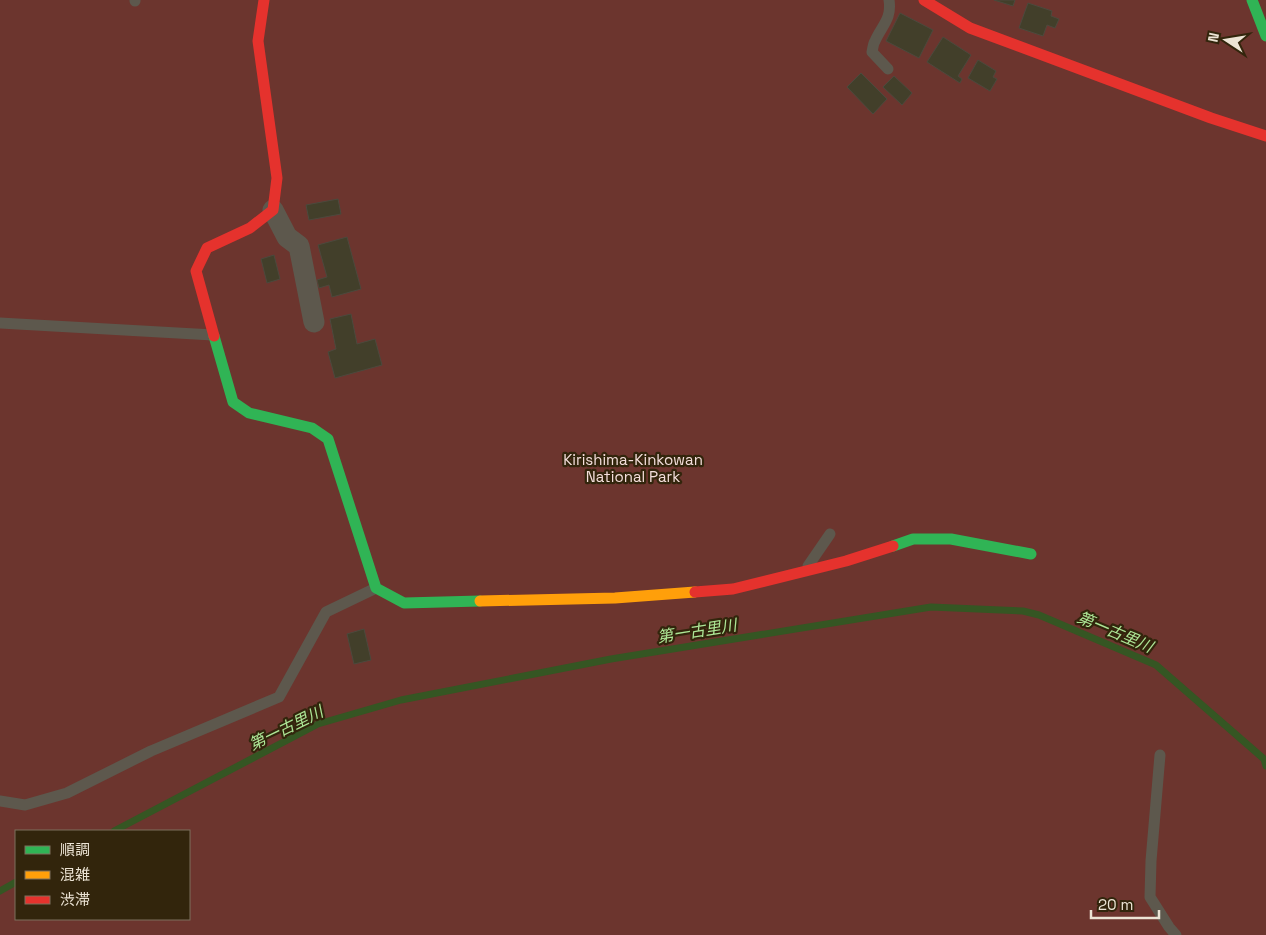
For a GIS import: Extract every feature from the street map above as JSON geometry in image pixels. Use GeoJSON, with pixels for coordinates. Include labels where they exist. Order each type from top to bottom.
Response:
{"type":"FeatureCollection","features":[{"type":"Feature","properties":{"kind":"main road"},"geometry":{"type":"LineString","coordinates":[[264,0],[258,41],[277,178],[273,210],[250,228],[207,248],[196,271],[233,402],[249,413],[312,428],[328,439],[376,588],[404,603],[615,598],[733,589],[846,561],[914,539],[951,539],[1031,554]]}},
{"type":"Feature","properties":{"kind":"main road"},"geometry":{"type":"LineString","coordinates":[[924,0],[970,28],[1210,118],[1266,136]]}},
{"type":"Feature","properties":{"kind":"main road"},"geometry":{"type":"LineString","coordinates":[[1252,0],[1266,36]]}},
{"type":"Feature","properties":{"kind":"street"},"geometry":{"type":"LineString","coordinates":[[273,210],[287,237],[299,246],[314,322]]}},
{"type":"Feature","properties":{"kind":"lane"},"geometry":{"type":"LineString","coordinates":[[888,69],[872,52],[874,42],[888,18],[891,9],[890,0]]}},
{"type":"Feature","properties":{"kind":"lane"},"geometry":{"type":"LineString","coordinates":[[0,323],[215,335]]}},
{"type":"Feature","properties":{"kind":"lane"},"geometry":{"type":"LineString","coordinates":[[804,572],[830,534]]}},
{"type":"Feature","properties":{"kind":"lane"},"geometry":{"type":"LineString","coordinates":[[0,801],[25,805],[67,793],[151,751],[279,697],[326,612],[376,588]]}},
{"type":"Feature","properties":{"kind":"lane"},"geometry":{"type":"LineString","coordinates":[[1160,755],[1151,861],[1150,897],[1176,935]]}},
{"type":"Feature","properties":{"kind":"green space","name":"Kirishima-Kinkowan National Park"},"geometry":{"type":"Polygon","coordinates":[[[0,0],[1266,0],[1266,935],[0,935],[0,0]]]}},
{"type":"Feature","properties":{"kind":"building"},"geometry":{"type":"Polygon","coordinates":[[[994,0],[1015,0],[1013,6],[994,0]]]}},
{"type":"Feature","properties":{"kind":"building"},"geometry":{"type":"Polygon","coordinates":[[[1028,3],[1052,11],[1051,16],[1059,19],[1055,28],[1047,25],[1043,36],[1019,28],[1028,3]]]}},
{"type":"Feature","properties":{"kind":"building"},"geometry":{"type":"Polygon","coordinates":[[[900,13],[933,30],[919,58],[886,41],[900,13]]]}},
{"type":"Feature","properties":{"kind":"building"},"geometry":{"type":"Polygon","coordinates":[[[943,37],[971,55],[958,76],[962,79],[960,83],[927,62],[943,37]]]}},
{"type":"Feature","properties":{"kind":"building"},"geometry":{"type":"Polygon","coordinates":[[[978,60],[996,71],[993,77],[997,79],[990,91],[968,78],[978,60]]]}},
{"type":"Feature","properties":{"kind":"building"},"geometry":{"type":"Polygon","coordinates":[[[861,73],[887,99],[873,114],[847,87],[861,73]]]}},
{"type":"Feature","properties":{"kind":"building"},"geometry":{"type":"Polygon","coordinates":[[[894,76],[912,93],[902,105],[883,87],[894,76]]]}},
{"type":"Feature","properties":{"kind":"building"},"geometry":{"type":"Polygon","coordinates":[[[338,199],[341,214],[309,220],[306,205],[338,199]]]}},
{"type":"Feature","properties":{"kind":"building"},"geometry":{"type":"Polygon","coordinates":[[[347,237],[361,289],[332,297],[329,285],[319,288],[317,280],[327,277],[318,245],[347,237]]]}},
{"type":"Feature","properties":{"kind":"building"},"geometry":{"type":"Polygon","coordinates":[[[274,255],[280,279],[267,283],[261,259],[274,255]]]}},
{"type":"Feature","properties":{"kind":"building"},"geometry":{"type":"Polygon","coordinates":[[[351,314],[357,344],[375,339],[382,365],[335,378],[328,352],[336,349],[330,319],[351,314]]]}},
{"type":"Feature","properties":{"kind":"building"},"geometry":{"type":"Polygon","coordinates":[[[364,629],[371,660],[354,664],[347,634],[364,629]]]}},
{"type":"Feature","properties":{"kind":"waterway","name":"第一古里川"},"geometry":{"type":"LineString","coordinates":[[116,830],[318,724],[401,700],[611,659],[931,607],[1023,611],[1039,615],[1156,665],[1264,759],[1266,766]]}},
{"type":"Feature","properties":{"kind":"waterway","name":"第一古里川"},"geometry":{"type":"LineString","coordinates":[[0,891],[15,883]]}},
{"type":"Feature","properties":{"kind":"traffic: fast"},"geometry":{"type":"LineString","coordinates":[[1252,0],[1266,36]]}},
{"type":"Feature","properties":{"kind":"traffic: fast"},"geometry":{"type":"LineString","coordinates":[[214,336],[233,402],[249,413],[312,428],[328,439],[376,588],[404,603],[480,601]]}},
{"type":"Feature","properties":{"kind":"traffic: fast"},"geometry":{"type":"LineString","coordinates":[[893,546],[913,539],[951,539],[1031,554]]}},
{"type":"Feature","properties":{"kind":"traffic: slow"},"geometry":{"type":"LineString","coordinates":[[480,601],[615,598],[695,592]]}},
{"type":"Feature","properties":{"kind":"traffic: jam"},"geometry":{"type":"LineString","coordinates":[[214,336],[196,271],[207,248],[250,228],[273,210],[277,178],[258,41],[264,0]]}},
{"type":"Feature","properties":{"kind":"traffic: jam"},"geometry":{"type":"LineString","coordinates":[[924,0],[970,28],[1211,118],[1266,136]]}},
{"type":"Feature","properties":{"kind":"traffic: jam"},"geometry":{"type":"LineString","coordinates":[[695,592],[733,589],[846,561],[893,546]]}}]}
